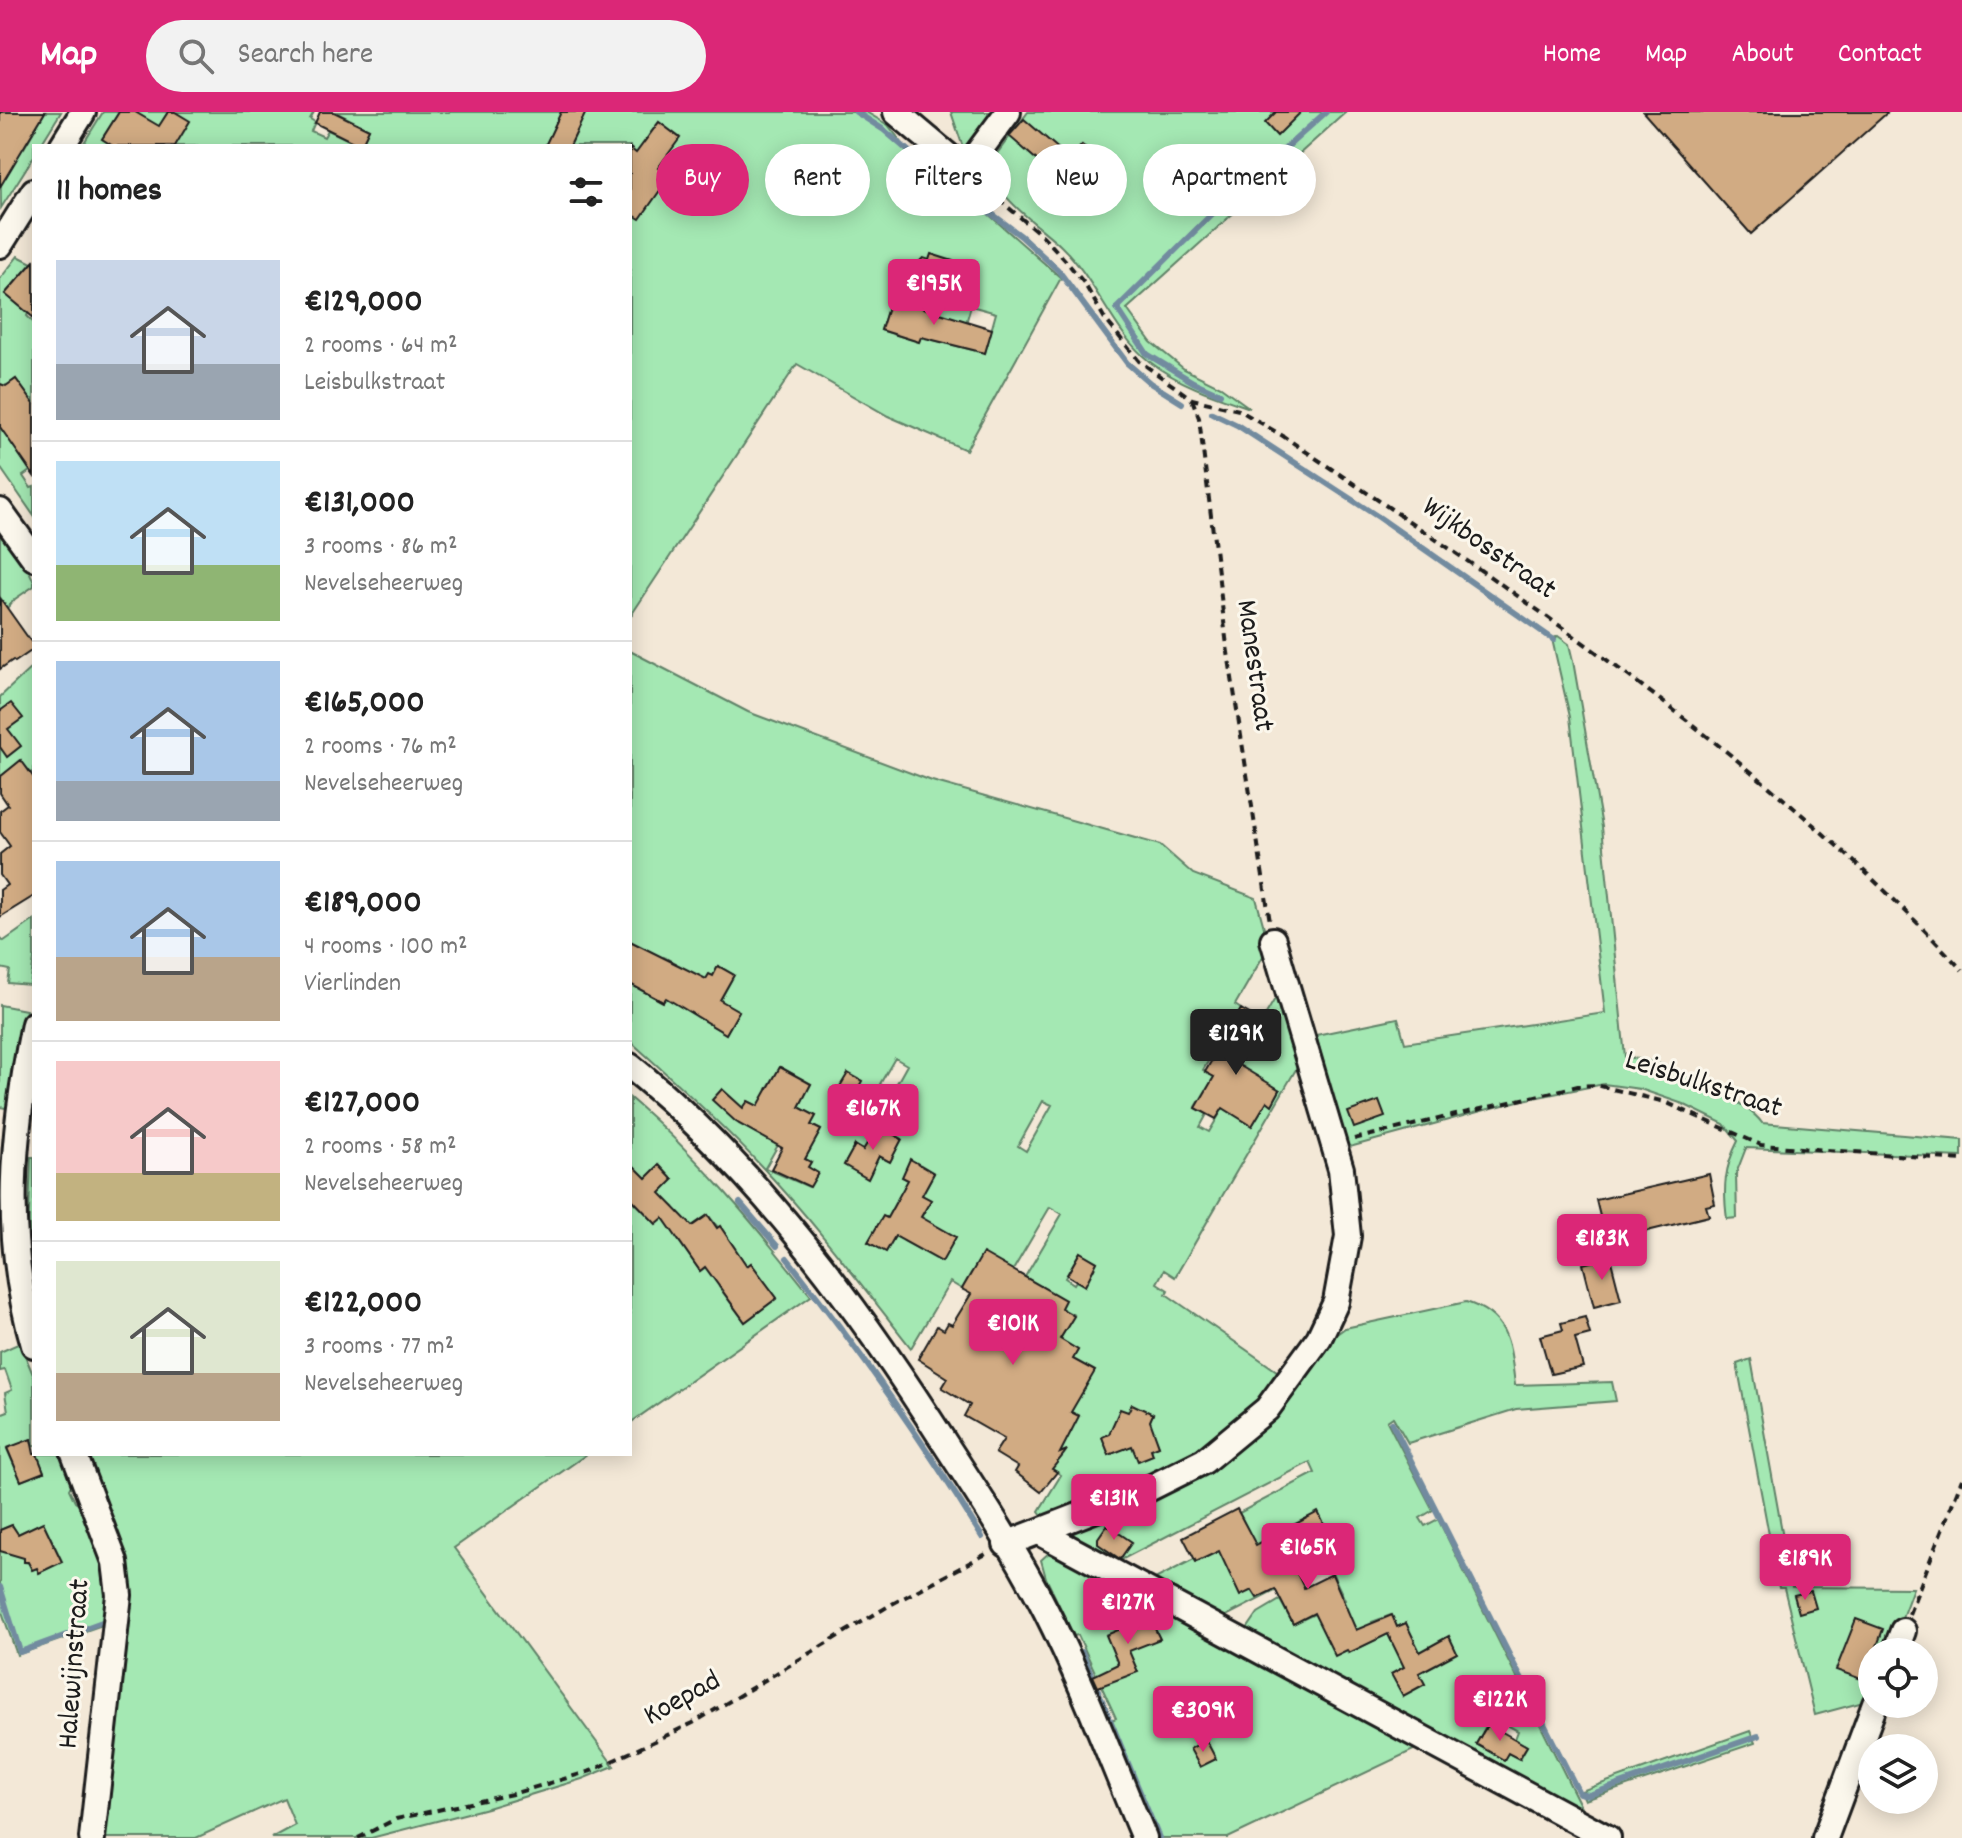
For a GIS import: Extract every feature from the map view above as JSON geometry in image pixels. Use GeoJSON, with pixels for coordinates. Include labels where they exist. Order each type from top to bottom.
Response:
{"type":"FeatureCollection","features":[{"type":"Feature","properties":{"kind":"street"},"geometry":{"type":"LineString","coordinates":[[63,144],[83,112]]}},
{"type":"Feature","properties":{"kind":"street"},"geometry":{"type":"LineString","coordinates":[[896,112],[934,144]]}},
{"type":"Feature","properties":{"kind":"street"},"geometry":{"type":"LineString","coordinates":[[984,144],[1008,112]]}},
{"type":"Feature","properties":{"kind":"street"},"geometry":{"type":"LineString","coordinates":[[0,245],[32,194]]}},
{"type":"Feature","properties":{"kind":"street"},"geometry":{"type":"LineString","coordinates":[[0,511],[32,555]]}},
{"type":"Feature","properties":{"kind":"street"},"geometry":{"type":"LineString","coordinates":[[1006,1544],[1148,1489],[1204,1461],[1236,1437],[1276,1397],[1319,1338],[1336,1302],[1348,1236],[1346,1202],[1334,1144],[1273,940]]}},
{"type":"Feature","properties":{"kind":"street"},"geometry":{"type":"LineString","coordinates":[[32,1037],[16,1140],[12,1191],[18,1275],[32,1336]]}},
{"type":"Feature","properties":{"kind":"street"},"geometry":{"type":"LineString","coordinates":[[632,1068],[731,1162],[811,1253],[888,1355],[971,1484],[1045,1610],[1144,1838]]}},
{"type":"Feature","properties":{"kind":"street","name":"Halewijnstraat"},"geometry":{"type":"LineString","coordinates":[[75,1456],[115,1562],[119,1595],[92,1838]]}},
{"type":"Feature","properties":{"kind":"street"},"geometry":{"type":"LineString","coordinates":[[1039,1532],[1608,1838]]}},
{"type":"Feature","properties":{"kind":"street"},"geometry":{"type":"LineString","coordinates":[[1825,1838],[1870,1718]]}},
{"type":"Feature","properties":{"kind":"path","name":"Wijkbosstraat"},"geometry":{"type":"LineString","coordinates":[[1011,210],[1044,237],[1066,261],[1121,341],[1139,361],[1192,399],[1239,410],[1283,436],[1536,609],[1679,714],[1773,789],[1905,911],[1962,970]]}},
{"type":"Feature","properties":{"kind":"path","name":"Manestraat"},"geometry":{"type":"LineString","coordinates":[[1192,399],[1199,418],[1227,646],[1273,940]]}},
{"type":"Feature","properties":{"kind":"path","name":"Leisbulkstraat"},"geometry":{"type":"LineString","coordinates":[[1334,1144],[1578,1086],[1596,1085],[1665,1102],[1761,1145],[1962,1160]]}},
{"type":"Feature","properties":{"kind":"path"},"geometry":{"type":"LineString","coordinates":[[1901,1638],[1962,1479]]}},
{"type":"Feature","properties":{"kind":"path","name":"Koepad"},"geometry":{"type":"LineString","coordinates":[[358,1838],[396,1819],[512,1794],[591,1771],[693,1723],[892,1604],[1006,1544]]}},
{"type":"Feature","properties":{"kind":"green space"},"geometry":{"type":"Polygon","coordinates":[[[45,112],[61,112],[41,144],[32,144],[32,159],[1,208],[0,133],[24,148],[45,112]]]}},
{"type":"Feature","properties":{"kind":"green space"},"geometry":{"type":"Polygon","coordinates":[[[103,112],[119,112],[102,139],[110,144],[83,144],[103,112]]]}},
{"type":"Feature","properties":{"kind":"green space"},"geometry":{"type":"Polygon","coordinates":[[[135,112],[168,112],[158,128],[175,112],[314,112],[310,119],[315,122],[311,131],[324,137],[328,130],[357,144],[166,144],[135,112]]]}},
{"type":"Feature","properties":{"kind":"green space"},"geometry":{"type":"Polygon","coordinates":[[[335,112],[866,112],[888,125],[903,144],[886,144],[886,216],[991,216],[1061,278],[966,450],[888,416],[797,364],[632,614],[632,144],[571,144],[579,127],[559,118],[546,144],[362,144],[369,129],[335,112]],[[891,298],[881,330],[919,342],[922,333],[930,339],[985,353],[996,313],[971,306],[966,323],[891,298]]]}},
{"type":"Feature","properties":{"kind":"green space"},"geometry":{"type":"Polygon","coordinates":[[[951,112],[999,112],[972,144],[962,144],[951,112]]]}},
{"type":"Feature","properties":{"kind":"green space"},"geometry":{"type":"Polygon","coordinates":[[[1028,112],[1346,112],[1310,144],[1143,144],[1143,216],[1230,216],[1127,309],[1151,342],[1184,369],[1221,387],[1250,408],[1186,383],[1161,370],[1137,350],[1073,259],[1011,202],[1011,144],[1004,144],[1028,112]]]}},
{"type":"Feature","properties":{"kind":"green space"},"geometry":{"type":"Polygon","coordinates":[[[18,256],[32,263],[5,294],[28,313],[32,321],[32,401],[16,379],[6,386],[0,384],[0,279],[18,256]]]}},
{"type":"Feature","properties":{"kind":"green space"},"geometry":{"type":"Polygon","coordinates":[[[32,405],[32,440],[17,451],[30,471],[23,476],[32,488],[32,513],[0,467],[0,428],[32,405]]]}},
{"type":"Feature","properties":{"kind":"green space"},"geometry":{"type":"Polygon","coordinates":[[[0,527],[23,557],[32,577],[32,587],[7,608],[0,597],[0,527]]]}},
{"type":"Feature","properties":{"kind":"green space"},"geometry":{"type":"Polygon","coordinates":[[[1558,636],[1569,644],[1573,661],[1602,827],[1625,1057],[1658,1063],[1701,1082],[1731,1098],[1762,1123],[1962,1140],[1962,1157],[1746,1148],[1736,1174],[1737,1218],[1727,1219],[1726,1179],[1738,1141],[1724,1124],[1683,1104],[1640,1089],[1604,1084],[1518,1101],[1346,1148],[1316,1035],[1398,1018],[1405,1043],[1605,1013],[1570,717],[1552,639],[1558,636]]]}},
{"type":"Feature","properties":{"kind":"green space"},"geometry":{"type":"Polygon","coordinates":[[[632,652],[748,712],[932,781],[1160,845],[1193,874],[1256,898],[1269,946],[1235,1005],[1241,1009],[1223,1041],[1229,1045],[1220,1062],[1210,1058],[1203,1070],[1214,1077],[1196,1107],[1207,1114],[1200,1127],[1209,1132],[1231,1095],[1222,1088],[1279,992],[1302,1059],[1175,1277],[1164,1270],[1157,1283],[1168,1290],[1166,1294],[1281,1374],[1257,1403],[1204,1449],[1146,1481],[1045,1519],[1039,1511],[1061,1475],[1052,1469],[1064,1454],[1051,1445],[1073,1408],[1067,1405],[1049,1433],[1044,1430],[1042,1434],[1039,1432],[1028,1454],[1020,1448],[1054,1390],[1062,1395],[1067,1387],[1059,1381],[1078,1350],[1060,1339],[1074,1315],[1060,1308],[1036,1348],[1032,1346],[1027,1355],[1030,1357],[1021,1366],[1023,1368],[1008,1394],[996,1386],[1011,1359],[994,1354],[985,1368],[990,1372],[986,1379],[970,1369],[994,1330],[982,1322],[985,1316],[976,1311],[983,1299],[972,1292],[980,1278],[971,1273],[962,1289],[950,1282],[911,1348],[783,1189],[715,1119],[632,1043],[632,985],[663,1002],[682,967],[664,957],[660,963],[637,951],[639,946],[632,942],[632,652]],[[719,966],[713,976],[709,975],[689,1010],[704,1019],[710,1018],[734,975],[719,966]],[[724,1003],[711,1025],[726,1033],[739,1011],[724,1003]],[[895,1058],[880,1084],[892,1092],[907,1065],[895,1058]],[[780,1067],[767,1089],[770,1091],[767,1098],[779,1104],[783,1098],[799,1107],[811,1084],[780,1067]],[[1249,1072],[1226,1110],[1252,1125],[1267,1101],[1272,1104],[1280,1090],[1249,1072]],[[748,1101],[740,1115],[743,1117],[739,1124],[771,1141],[783,1120],[748,1101]],[[1043,1101],[1018,1146],[1026,1151],[1052,1105],[1043,1101]],[[799,1108],[765,1168],[809,1187],[818,1173],[808,1167],[811,1162],[805,1159],[821,1130],[811,1125],[816,1116],[799,1108]],[[878,1126],[864,1150],[855,1146],[844,1165],[868,1178],[879,1156],[890,1162],[902,1139],[878,1126]],[[921,1165],[898,1205],[895,1203],[868,1242],[886,1252],[900,1227],[909,1232],[904,1241],[941,1262],[955,1238],[921,1218],[930,1200],[922,1195],[934,1173],[921,1165]],[[1050,1207],[989,1311],[996,1315],[1004,1302],[1009,1304],[1062,1214],[1050,1207]],[[1080,1252],[1065,1278],[1074,1284],[1076,1281],[1085,1285],[1097,1262],[1080,1252]],[[1032,1285],[1004,1327],[1013,1333],[1039,1289],[1032,1285]],[[1132,1405],[1128,1413],[1120,1410],[1111,1433],[1102,1437],[1109,1455],[1131,1444],[1138,1461],[1153,1455],[1151,1449],[1159,1446],[1149,1423],[1153,1414],[1132,1405]]]}},
{"type":"Feature","properties":{"kind":"green space"},"geometry":{"type":"Polygon","coordinates":[[[32,667],[31,773],[21,761],[0,777],[0,697],[32,667]]]}},
{"type":"Feature","properties":{"kind":"green space"},"geometry":{"type":"Polygon","coordinates":[[[32,921],[30,985],[8,983],[10,970],[0,968],[0,937],[4,941],[32,921]]]}},
{"type":"Feature","properties":{"kind":"green space"},"geometry":{"type":"Polygon","coordinates":[[[0,1005],[26,1010],[11,1109],[0,1107],[0,1005]]]}},
{"type":"Feature","properties":{"kind":"green space"},"geometry":{"type":"Polygon","coordinates":[[[632,1100],[725,1192],[811,1296],[632,1422],[632,1199],[656,1224],[674,1207],[658,1194],[673,1180],[660,1166],[645,1179],[632,1177],[632,1100]],[[708,1215],[676,1237],[700,1271],[734,1247],[708,1215]],[[751,1263],[719,1287],[745,1322],[777,1298],[751,1263]]]}},
{"type":"Feature","properties":{"kind":"green space"},"geometry":{"type":"Polygon","coordinates":[[[31,1157],[32,1157],[32,1269],[28,1239],[31,1157]]]}},
{"type":"Feature","properties":{"kind":"green space"},"geometry":{"type":"Polygon","coordinates":[[[1466,1302],[1492,1315],[1500,1324],[1509,1345],[1515,1385],[1612,1382],[1616,1401],[1516,1409],[1408,1443],[1393,1417],[1387,1421],[1433,1510],[1420,1518],[1425,1526],[1438,1519],[1581,1807],[1578,1811],[1245,1632],[1258,1613],[1280,1600],[1293,1624],[1345,1600],[1328,1564],[1222,1618],[1153,1580],[1250,1535],[1239,1513],[1315,1473],[1310,1462],[1115,1563],[1066,1535],[1071,1526],[1280,1404],[1334,1336],[1345,1328],[1466,1302]],[[1318,1513],[1293,1525],[1300,1544],[1327,1530],[1318,1513]],[[1391,1615],[1372,1622],[1373,1626],[1358,1633],[1352,1622],[1348,1653],[1388,1634],[1393,1644],[1411,1635],[1406,1623],[1397,1627],[1391,1615]],[[1438,1663],[1411,1664],[1403,1696],[1425,1684],[1419,1673],[1438,1663]],[[1496,1719],[1491,1726],[1487,1724],[1476,1744],[1504,1759],[1508,1753],[1520,1759],[1527,1746],[1515,1739],[1518,1731],[1496,1719]]]}},
{"type":"Feature","properties":{"kind":"green space"},"geometry":{"type":"Polygon","coordinates":[[[20,1343],[32,1372],[32,1442],[31,1439],[7,1449],[21,1481],[44,1472],[38,1456],[65,1456],[74,1480],[69,1489],[75,1502],[84,1508],[106,1568],[108,1623],[17,1655],[0,1606],[0,1550],[25,1557],[24,1562],[30,1563],[32,1570],[37,1568],[39,1573],[62,1561],[43,1522],[20,1533],[12,1525],[0,1530],[0,1414],[8,1411],[5,1393],[12,1390],[5,1370],[0,1371],[0,1352],[20,1343]]]}},
{"type":"Feature","properties":{"kind":"green space"},"geometry":{"type":"Polygon","coordinates":[[[1751,1359],[1792,1587],[1913,1588],[1894,1638],[1858,1638],[1858,1703],[1815,1715],[1784,1588],[1779,1588],[1737,1364],[1751,1359]]]}},
{"type":"Feature","properties":{"kind":"green space"},"geometry":{"type":"Polygon","coordinates":[[[87,1456],[584,1456],[454,1548],[614,1766],[487,1808],[371,1838],[271,1838],[295,1825],[284,1798],[196,1838],[101,1838],[110,1747],[130,1615],[124,1560],[87,1456]]]}},
{"type":"Feature","properties":{"kind":"green space"},"geometry":{"type":"Polygon","coordinates":[[[1051,1551],[1422,1746],[1228,1838],[1154,1838],[1105,1723],[1116,1718],[1078,1635],[1074,1636],[1046,1578],[1041,1560],[1051,1551]]]}},
{"type":"Feature","properties":{"kind":"green space"},"geometry":{"type":"Polygon","coordinates":[[[1750,1731],[1755,1743],[1585,1800],[1581,1791],[1750,1731]]]}},
{"type":"Feature","properties":{"kind":"building"},"geometry":{"type":"Polygon","coordinates":[[[0,112],[45,112],[0,187],[0,112]]]}},
{"type":"Feature","properties":{"kind":"building"},"geometry":{"type":"Polygon","coordinates":[[[119,112],[135,112],[159,126],[168,112],[175,112],[190,121],[176,144],[110,144],[102,139],[119,112]]]}},
{"type":"Feature","properties":{"kind":"building"},"geometry":{"type":"Polygon","coordinates":[[[320,112],[334,112],[369,129],[362,144],[357,144],[315,123],[320,112]]]}},
{"type":"Feature","properties":{"kind":"building"},"geometry":{"type":"Polygon","coordinates":[[[561,112],[586,112],[571,144],[546,144],[561,112]]]}},
{"type":"Feature","properties":{"kind":"building"},"geometry":{"type":"Polygon","coordinates":[[[1276,112],[1301,112],[1277,136],[1265,123],[1276,112]]]}},
{"type":"Feature","properties":{"kind":"building"},"geometry":{"type":"Polygon","coordinates":[[[1643,112],[1888,112],[1751,234],[1643,112]]]}},
{"type":"Feature","properties":{"kind":"building"},"geometry":{"type":"Polygon","coordinates":[[[1024,119],[1053,144],[1027,144],[1027,152],[1009,136],[1024,119]]]}},
{"type":"Feature","properties":{"kind":"building"},"geometry":{"type":"Polygon","coordinates":[[[659,122],[680,138],[676,144],[656,144],[656,196],[640,219],[632,214],[632,150],[636,153],[659,122]]]}},
{"type":"Feature","properties":{"kind":"building"},"geometry":{"type":"Polygon","coordinates":[[[931,254],[959,263],[951,289],[913,273],[916,265],[923,258],[929,260],[931,254]]]}},
{"type":"Feature","properties":{"kind":"building"},"geometry":{"type":"Polygon","coordinates":[[[32,263],[32,316],[5,294],[32,263]]]}},
{"type":"Feature","properties":{"kind":"building"},"geometry":{"type":"Polygon","coordinates":[[[891,298],[992,329],[985,353],[921,337],[919,342],[881,330],[891,298]]]}},
{"type":"Feature","properties":{"kind":"building"},"geometry":{"type":"Polygon","coordinates":[[[16,379],[32,401],[32,473],[0,427],[0,384],[6,386],[16,379]]]}},
{"type":"Feature","properties":{"kind":"building"},"geometry":{"type":"Polygon","coordinates":[[[0,598],[32,643],[32,650],[0,669],[0,598]]]}},
{"type":"Feature","properties":{"kind":"building"},"geometry":{"type":"Polygon","coordinates":[[[11,703],[23,718],[8,729],[21,746],[7,757],[0,747],[0,711],[11,703]]]}},
{"type":"Feature","properties":{"kind":"building"},"geometry":{"type":"Polygon","coordinates":[[[21,760],[32,775],[32,897],[0,917],[0,890],[7,885],[0,875],[0,854],[10,846],[0,832],[0,811],[8,805],[0,793],[0,777],[21,760]]]}},
{"type":"Feature","properties":{"kind":"building"},"geometry":{"type":"Polygon","coordinates":[[[632,942],[706,979],[709,974],[713,976],[718,966],[734,975],[720,1000],[739,1011],[726,1034],[666,998],[663,1002],[632,985],[632,942]]]}},
{"type":"Feature","properties":{"kind":"building"},"geometry":{"type":"Polygon","coordinates":[[[1241,1009],[1262,1021],[1237,1064],[1280,1090],[1272,1105],[1267,1101],[1252,1126],[1223,1108],[1216,1119],[1196,1108],[1214,1077],[1205,1072],[1241,1009]]]}},
{"type":"Feature","properties":{"kind":"building"},"geometry":{"type":"Polygon","coordinates":[[[780,1067],[811,1084],[799,1107],[816,1116],[811,1125],[821,1130],[805,1159],[811,1162],[808,1167],[818,1173],[810,1187],[771,1169],[782,1148],[736,1122],[712,1100],[722,1089],[743,1108],[748,1101],[758,1106],[780,1067]]]}},
{"type":"Feature","properties":{"kind":"building"},"geometry":{"type":"Polygon","coordinates":[[[848,1073],[862,1081],[854,1096],[839,1088],[848,1073]]]}},
{"type":"Feature","properties":{"kind":"building"},"geometry":{"type":"Polygon","coordinates":[[[1379,1101],[1385,1117],[1354,1128],[1348,1112],[1379,1101]]]}},
{"type":"Feature","properties":{"kind":"building"},"geometry":{"type":"Polygon","coordinates":[[[878,1126],[902,1139],[890,1162],[879,1156],[868,1179],[844,1165],[855,1145],[863,1150],[878,1126]]]}},
{"type":"Feature","properties":{"kind":"building"},"geometry":{"type":"Polygon","coordinates":[[[910,1159],[934,1173],[922,1195],[931,1200],[921,1217],[956,1237],[942,1262],[895,1236],[886,1252],[868,1242],[883,1216],[887,1218],[908,1180],[902,1177],[910,1159]]]}},
{"type":"Feature","properties":{"kind":"building"},"geometry":{"type":"Polygon","coordinates":[[[632,1164],[646,1178],[659,1165],[673,1180],[660,1193],[692,1226],[708,1215],[717,1228],[720,1226],[747,1266],[751,1263],[777,1298],[745,1322],[705,1267],[700,1271],[663,1218],[656,1224],[632,1199],[632,1164]]]}},
{"type":"Feature","properties":{"kind":"building"},"geometry":{"type":"Polygon","coordinates":[[[1709,1174],[1715,1204],[1706,1206],[1709,1216],[1606,1241],[1596,1200],[1709,1174]]]}},
{"type":"Feature","properties":{"kind":"building"},"geometry":{"type":"Polygon","coordinates":[[[1080,1252],[1097,1262],[1085,1286],[1067,1275],[1080,1252]]]}},
{"type":"Feature","properties":{"kind":"building"},"geometry":{"type":"Polygon","coordinates":[[[983,1253],[1065,1300],[1061,1308],[1074,1316],[1060,1339],[1078,1350],[1073,1359],[1095,1371],[1071,1412],[1079,1416],[1060,1453],[1067,1450],[1052,1469],[1057,1472],[1041,1492],[1015,1472],[1018,1467],[995,1453],[1004,1439],[964,1416],[970,1405],[942,1388],[948,1378],[918,1359],[937,1326],[944,1330],[948,1323],[952,1325],[971,1294],[962,1289],[983,1253]]]}},
{"type":"Feature","properties":{"kind":"building"},"geometry":{"type":"Polygon","coordinates":[[[1610,1257],[1621,1300],[1594,1307],[1583,1264],[1610,1257]]]}},
{"type":"Feature","properties":{"kind":"building"},"geometry":{"type":"Polygon","coordinates":[[[1585,1317],[1590,1334],[1575,1338],[1583,1367],[1551,1374],[1540,1336],[1563,1330],[1561,1323],[1585,1317]]]}},
{"type":"Feature","properties":{"kind":"building"},"geometry":{"type":"Polygon","coordinates":[[[1132,1404],[1153,1414],[1150,1421],[1159,1446],[1151,1449],[1153,1455],[1138,1461],[1132,1446],[1109,1455],[1102,1437],[1109,1434],[1120,1409],[1128,1412],[1132,1404]]]}},
{"type":"Feature","properties":{"kind":"building"},"geometry":{"type":"Polygon","coordinates":[[[31,1439],[32,1456],[38,1456],[44,1472],[21,1481],[7,1448],[31,1439]]]}},
{"type":"Feature","properties":{"kind":"building"},"geometry":{"type":"Polygon","coordinates":[[[1237,1509],[1256,1545],[1318,1512],[1327,1530],[1286,1550],[1304,1588],[1332,1574],[1356,1630],[1392,1615],[1397,1627],[1406,1623],[1420,1652],[1449,1636],[1457,1653],[1419,1673],[1425,1684],[1403,1696],[1391,1674],[1404,1667],[1388,1634],[1349,1653],[1347,1650],[1335,1656],[1314,1613],[1293,1624],[1275,1589],[1257,1598],[1252,1590],[1240,1596],[1219,1551],[1196,1562],[1183,1537],[1237,1509]]]}},
{"type":"Feature","properties":{"kind":"building"},"geometry":{"type":"Polygon","coordinates":[[[43,1522],[62,1562],[39,1573],[37,1568],[32,1570],[28,1562],[24,1562],[24,1558],[0,1551],[0,1530],[12,1525],[18,1534],[43,1522]]]}},
{"type":"Feature","properties":{"kind":"building"},"geometry":{"type":"Polygon","coordinates":[[[1107,1525],[1132,1542],[1120,1559],[1098,1544],[1098,1538],[1107,1525]]]}},
{"type":"Feature","properties":{"kind":"building"},"geometry":{"type":"Polygon","coordinates":[[[1811,1591],[1816,1608],[1799,1613],[1794,1595],[1811,1591]]]}},
{"type":"Feature","properties":{"kind":"building"},"geometry":{"type":"Polygon","coordinates":[[[1144,1606],[1160,1639],[1129,1651],[1138,1672],[1098,1687],[1093,1676],[1118,1664],[1106,1635],[1133,1624],[1128,1612],[1144,1606]]]}},
{"type":"Feature","properties":{"kind":"building"},"geometry":{"type":"Polygon","coordinates":[[[1856,1619],[1883,1629],[1880,1638],[1858,1638],[1858,1678],[1836,1670],[1856,1619]]]}},
{"type":"Feature","properties":{"kind":"building"},"geometry":{"type":"Polygon","coordinates":[[[1488,1724],[1527,1746],[1519,1759],[1508,1753],[1504,1760],[1476,1744],[1488,1724]]]}},
{"type":"Feature","properties":{"kind":"building"},"geometry":{"type":"Polygon","coordinates":[[[1206,1740],[1216,1759],[1200,1767],[1190,1749],[1206,1740]]]}},
{"type":"Feature","properties":{"kind":"waterway"},"geometry":{"type":"LineString","coordinates":[[856,112],[900,144]]}},
{"type":"Feature","properties":{"kind":"waterway"},"geometry":{"type":"LineString","coordinates":[[1220,394],[1193,382],[1147,354],[1117,308],[1212,214],[1326,112]]}},
{"type":"Feature","properties":{"kind":"waterway"},"geometry":{"type":"LineString","coordinates":[[995,216],[1058,270],[1127,363],[1150,383],[1182,403]]}},
{"type":"Feature","properties":{"kind":"waterway"},"geometry":{"type":"LineString","coordinates":[[1212,413],[1237,425],[1380,518],[1554,640]]}},
{"type":"Feature","properties":{"kind":"waterway"},"geometry":{"type":"LineString","coordinates":[[740,1203],[777,1246]]}},
{"type":"Feature","properties":{"kind":"waterway"},"geometry":{"type":"LineString","coordinates":[[787,1258],[889,1394],[982,1537]]}},
{"type":"Feature","properties":{"kind":"waterway"},"geometry":{"type":"LineString","coordinates":[[1392,1423],[1579,1793],[1589,1795],[1758,1736]]}},
{"type":"Feature","properties":{"kind":"waterway"},"geometry":{"type":"LineString","coordinates":[[0,1587],[20,1652],[102,1622]]}},
{"type":"Feature","properties":{"kind":"waterway"},"geometry":{"type":"LineString","coordinates":[[1082,1652],[1159,1838]]}}]}
